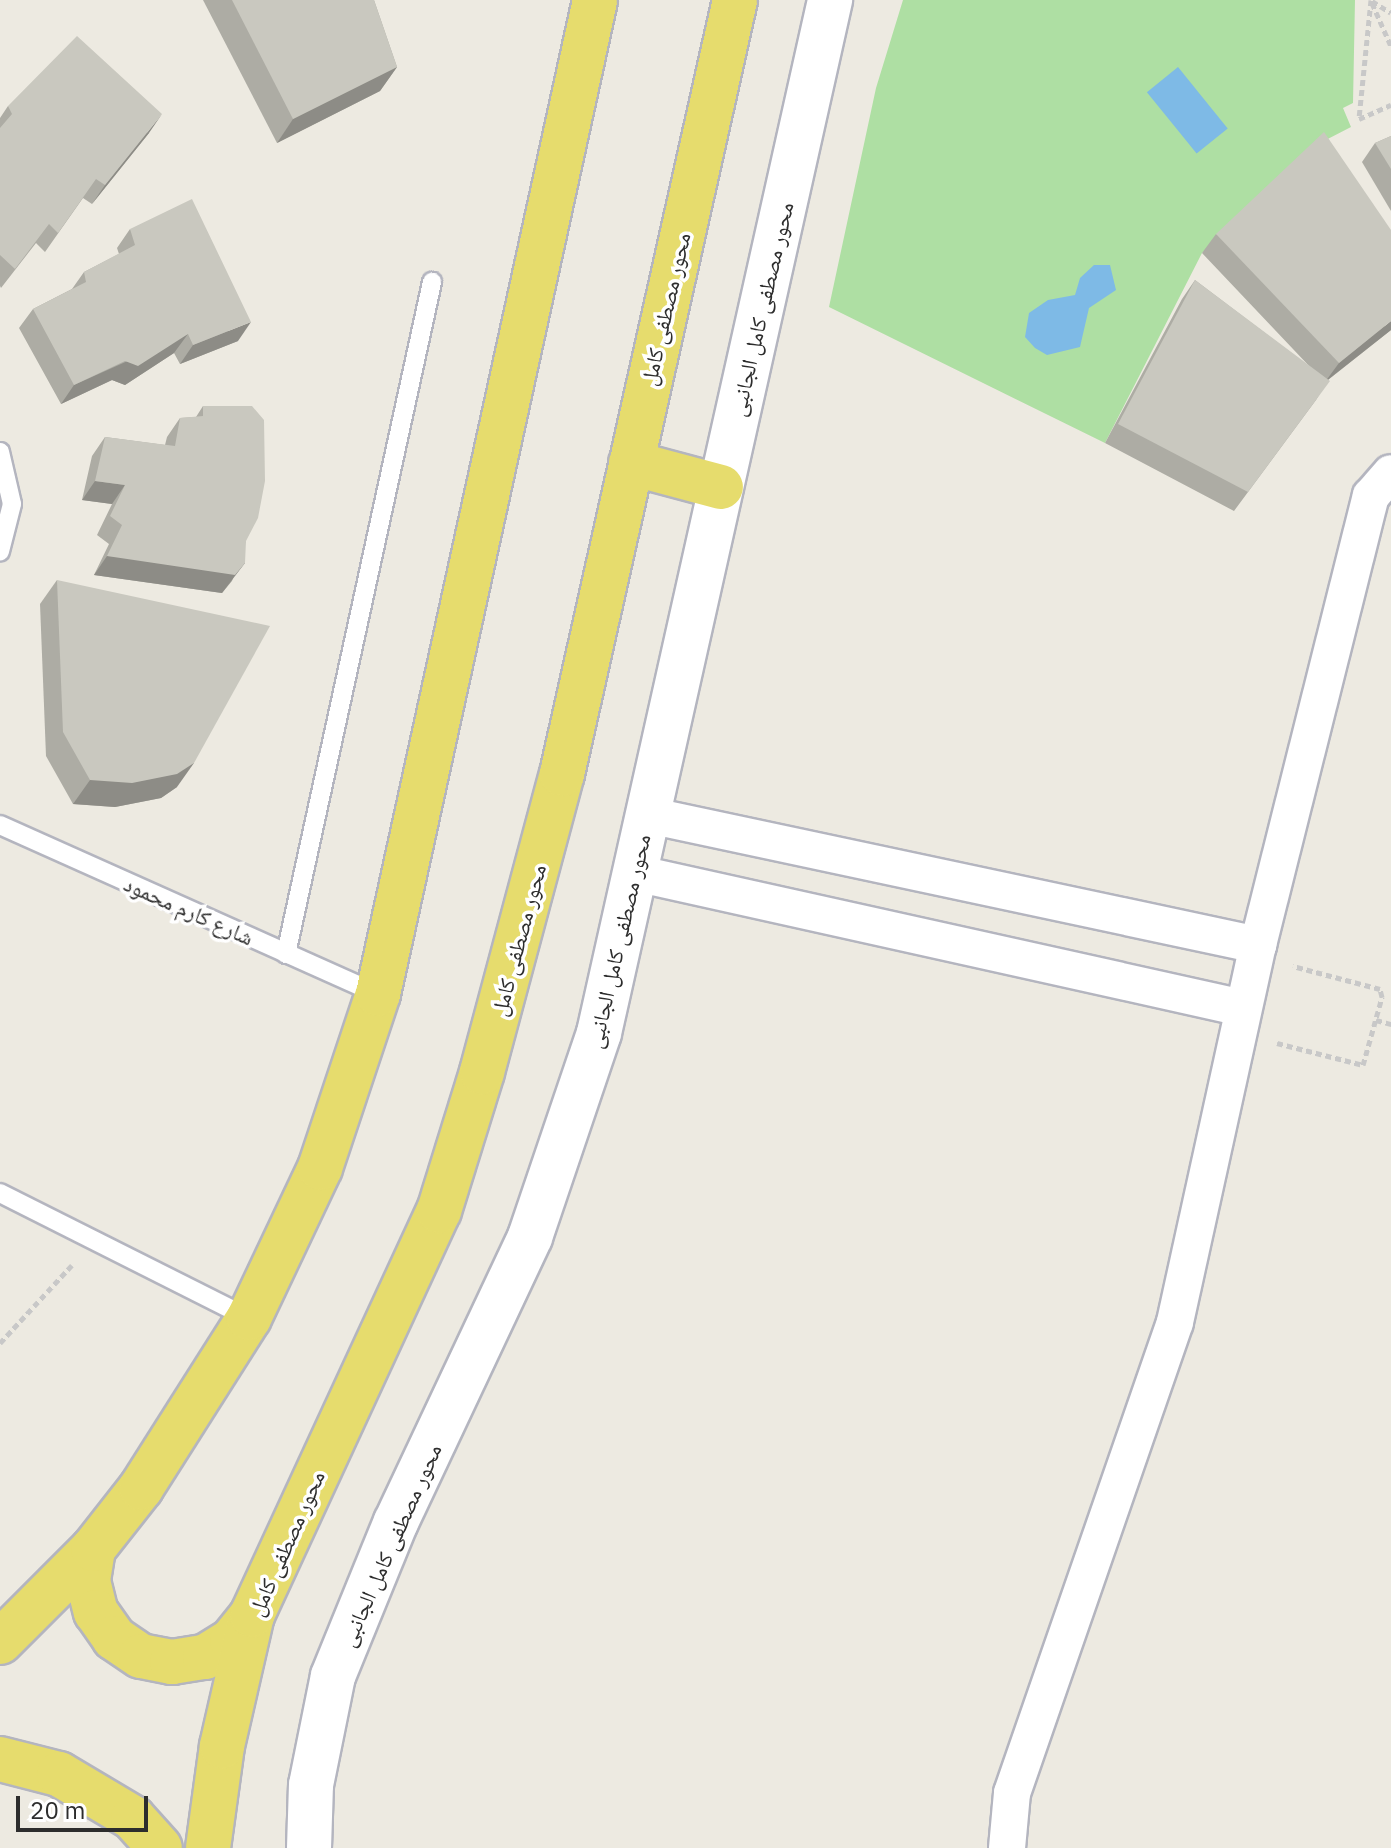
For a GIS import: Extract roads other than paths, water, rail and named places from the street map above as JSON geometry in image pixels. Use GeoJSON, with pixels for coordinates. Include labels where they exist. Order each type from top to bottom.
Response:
{"type":"FeatureCollection","features":[{"type":"Feature","properties":{"kind":"main road"},"geometry":{"type":"LineString","coordinates":[[0,1642],[93,1549],[141,1488],[249,1318],[320,1168],[378,994],[595,0]]}},
{"type":"Feature","properties":{"kind":"main road","name":"محور مصطفى كامل"},"geometry":{"type":"LineString","coordinates":[[208,1848],[222,1746],[252,1615],[439,1211],[539,864],[735,0]]}},
{"type":"Feature","properties":{"kind":"main road"},"geometry":{"type":"LineString","coordinates":[[631,463],[721,487]]}},
{"type":"Feature","properties":{"kind":"main road"},"geometry":{"type":"LineString","coordinates":[[93,1549],[88,1581],[96,1612],[114,1638],[141,1656],[172,1662],[205,1657],[232,1640],[252,1615]]}},
{"type":"Feature","properties":{"kind":"main road"},"geometry":{"type":"LineString","coordinates":[[0,1759],[59,1774],[133,1818],[160,1848]]}},
{"type":"Feature","properties":{"kind":"street","name":"محور مصطفى كامل الجانبى"},"geometry":{"type":"LineString","coordinates":[[309,1848],[311,1785],[333,1676],[396,1522],[530,1237],[599,1033],[830,0]]}},
{"type":"Feature","properties":{"kind":"street"},"geometry":{"type":"LineString","coordinates":[[1007,1848],[1012,1793],[1175,1322],[1256,950],[1371,496],[1391,473]]}},
{"type":"Feature","properties":{"kind":"street"},"geometry":{"type":"LineString","coordinates":[[648,815],[1256,950]]}},
{"type":"Feature","properties":{"kind":"street"},"geometry":{"type":"LineString","coordinates":[[635,873],[1241,1020]]}},
{"type":"Feature","properties":{"kind":"lane"},"geometry":{"type":"LineString","coordinates":[[286,954],[432,282]]}},
{"type":"Feature","properties":{"kind":"lane"},"geometry":{"type":"LineString","coordinates":[[0,452],[12,504],[0,551]]}},
{"type":"Feature","properties":{"kind":"lane","name":"شارع كارم محمود"},"geometry":{"type":"LineString","coordinates":[[0,825],[378,994]]}},
{"type":"Feature","properties":{"kind":"lane"},"geometry":{"type":"LineString","coordinates":[[0,1193],[249,1318]]}},
{"type":"Feature","properties":{"kind":"water"},"geometry":{"type":"Polygon","coordinates":[[[1178,67],[1228,128],[1197,154],[1147,92],[1178,67]]]}},
{"type":"Feature","properties":{"kind":"water"},"geometry":{"type":"Polygon","coordinates":[[[1094,265],[1110,265],[1116,290],[1089,308],[1080,347],[1047,355],[1035,348],[1025,337],[1029,313],[1048,300],[1075,295],[1080,278],[1094,265]]]}}]}
